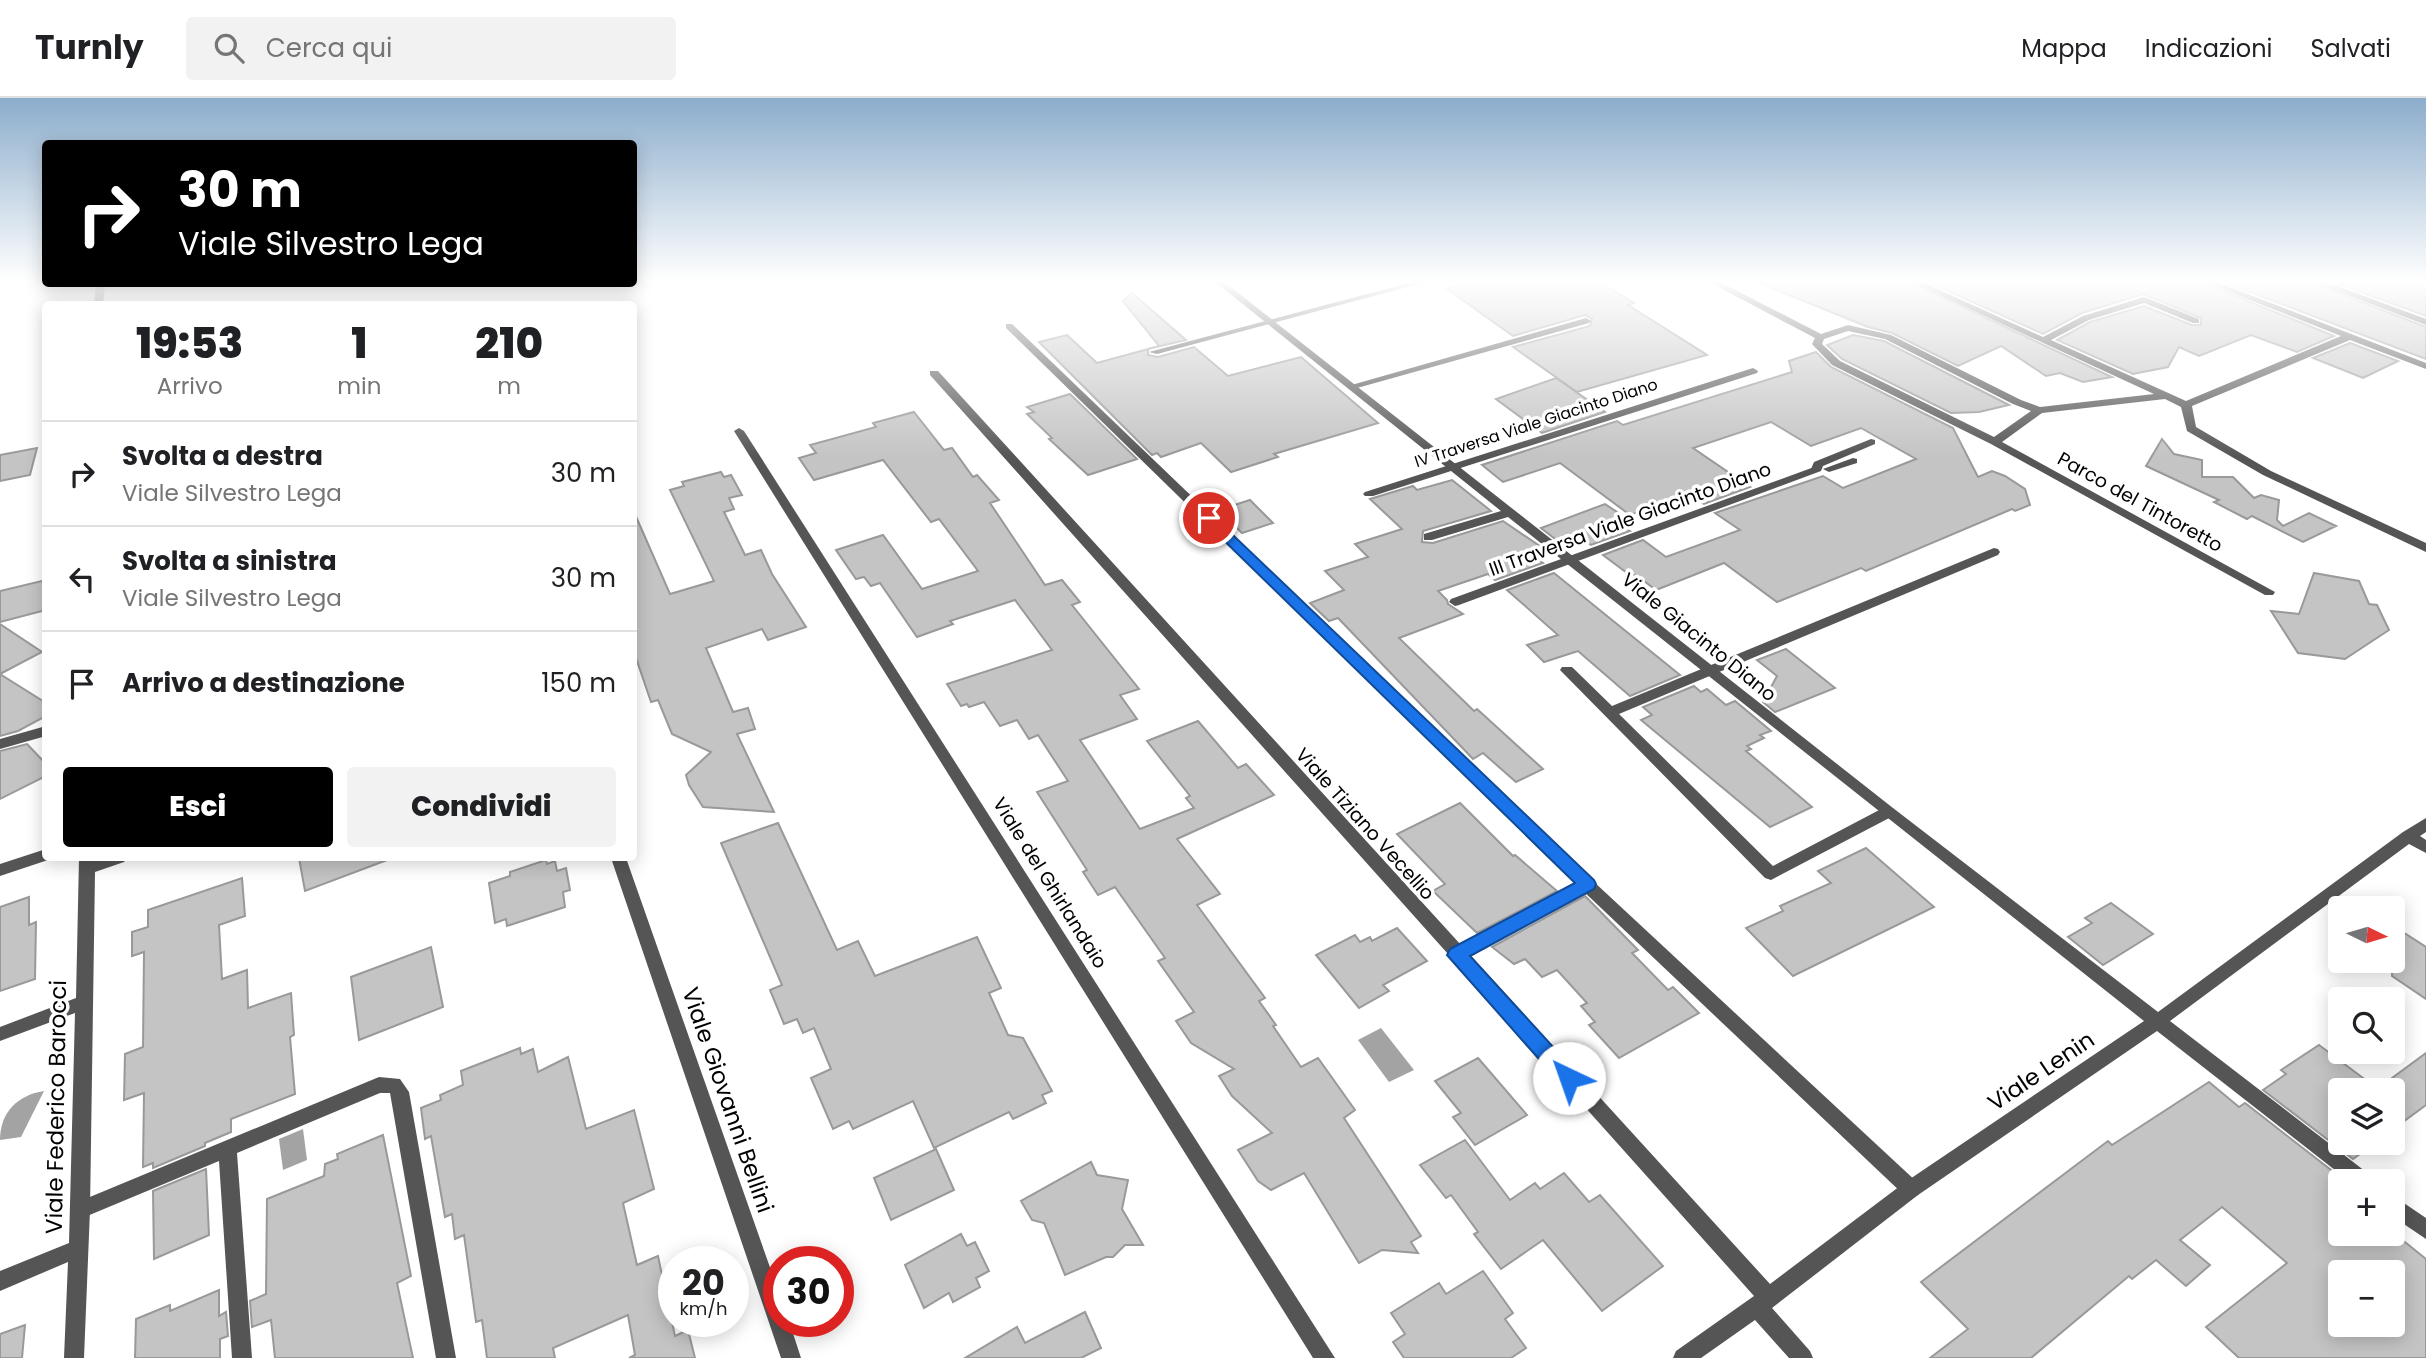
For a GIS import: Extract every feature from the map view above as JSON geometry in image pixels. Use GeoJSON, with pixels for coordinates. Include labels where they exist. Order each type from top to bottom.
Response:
{"type":"FeatureCollection","features":[{"type":"Feature","properties":{"kind":"street"},"geometry":{"type":"LineString","coordinates":[[1023,340],[1587,884],[1911,1189]]}},
{"type":"Feature","properties":{"kind":"street"},"geometry":{"type":"LineString","coordinates":[[1154,352],[1200,340]]}},
{"type":"Feature","properties":{"kind":"street","name":"Viale Giacinto Diano"},"geometry":{"type":"LineString","coordinates":[[1294,340],[1888,812],[2348,1169]]}},
{"type":"Feature","properties":{"kind":"street"},"geometry":{"type":"LineString","coordinates":[[1353,386],[1519,340]]}},
{"type":"Feature","properties":{"kind":"street","name":"Parco del Tintoretto"},"geometry":{"type":"LineString","coordinates":[[1819,340],[1817,344],[1836,363],[1995,442],[2269,592]]}},
{"type":"Feature","properties":{"kind":"street"},"geometry":{"type":"LineString","coordinates":[[1894,340],[2017,402],[2039,410],[2167,396]]}},
{"type":"Feature","properties":{"kind":"street"},"geometry":{"type":"LineString","coordinates":[[2044,340],[2186,405],[2343,340]]}},
{"type":"Feature","properties":{"kind":"street"},"geometry":{"type":"LineString","coordinates":[[2357,340],[2426,366]]}},
{"type":"Feature","properties":{"kind":"street","name":"IV Traversa Viale Giacinto Diano"},"geometry":{"type":"LineString","coordinates":[[1369,494],[1752,370]]}},
{"type":"Feature","properties":{"kind":"street","name":"Viale Tiziano Vecellio"},"geometry":{"type":"LineString","coordinates":[[934,373],[1457,955],[1762,1302],[1803,1358]]}},
{"type":"Feature","properties":{"kind":"street"},"geometry":{"type":"LineString","coordinates":[[2186,405],[2191,429],[2267,473],[2426,548]]}},
{"type":"Feature","properties":{"kind":"street"},"geometry":{"type":"LineString","coordinates":[[1995,442],[2039,410]]}},
{"type":"Feature","properties":{"kind":"street","name":"Viale del Ghirlandaio"},"geometry":{"type":"LineString","coordinates":[[739,431],[1325,1358]]}},
{"type":"Feature","properties":{"kind":"street"},"geometry":{"type":"LineString","coordinates":[[1853,461],[1826,470],[1817,469],[1818,464],[1871,442]]}},
{"type":"Feature","properties":{"kind":"street","name":"III Traversa Viale Giacinto Diano"},"geometry":{"type":"LineString","coordinates":[[1455,602],[1817,469]]}},
{"type":"Feature","properties":{"kind":"street"},"geometry":{"type":"LineString","coordinates":[[1428,537],[1512,512]]}},
{"type":"Feature","properties":{"kind":"street"},"geometry":{"type":"LineString","coordinates":[[1611,712],[1994,552]]}},
{"type":"Feature","properties":{"kind":"street"},"geometry":{"type":"LineString","coordinates":[[1567,670],[1771,874],[1888,812]]}},
{"type":"Feature","properties":{"kind":"street"},"geometry":{"type":"LineString","coordinates":[[0,744],[42,732]]}},
{"type":"Feature","properties":{"kind":"street","name":"Viale Lenin"},"geometry":{"type":"LineString","coordinates":[[1683,1358],[1911,1189],[2158,1021],[2426,824]]}},
{"type":"Feature","properties":{"kind":"street"},"geometry":{"type":"LineString","coordinates":[[2408,836],[2426,847]]}},
{"type":"Feature","properties":{"kind":"street"},"geometry":{"type":"LineString","coordinates":[[0,870],[42,856]]}},
{"type":"Feature","properties":{"kind":"street","name":"Viale Giovanni Bellini"},"geometry":{"type":"LineString","coordinates":[[619,861],[791,1358]]}},
{"type":"Feature","properties":{"kind":"street","name":"Viale Federico Barocci"},"geometry":{"type":"LineString","coordinates":[[74,1358],[88,863]]}},
{"type":"Feature","properties":{"kind":"street"},"geometry":{"type":"LineString","coordinates":[[1457,955],[1587,884]]}},
{"type":"Feature","properties":{"kind":"street"},"geometry":{"type":"LineString","coordinates":[[0,1034],[83,1003]]}},
{"type":"Feature","properties":{"kind":"street"},"geometry":{"type":"LineString","coordinates":[[80,1210],[379,1085],[394,1085],[400,1092],[446,1358]]}},
{"type":"Feature","properties":{"kind":"street"},"geometry":{"type":"LineString","coordinates":[[227,1148],[242,1358]]}},
{"type":"Feature","properties":{"kind":"street"},"geometry":{"type":"LineString","coordinates":[[2405,1214],[2426,1230]]}},
{"type":"Feature","properties":{"kind":"street"},"geometry":{"type":"LineString","coordinates":[[0,1281],[77,1249]]}},
{"type":"Feature","properties":{"kind":"shaded area"},"geometry":{"type":"Polygon","coordinates":[[[1381,1028],[1414,1070],[1389,1082],[1358,1040],[1381,1028]]]}},
{"type":"Feature","properties":{"kind":"shaded area"},"geometry":{"type":"Polygon","coordinates":[[[44,1091],[21,1137],[0,1140],[3,1121],[12,1106],[26,1096],[44,1091]]]}},
{"type":"Feature","properties":{"kind":"shaded area"},"geometry":{"type":"Polygon","coordinates":[[[303,1129],[307,1160],[283,1170],[279,1139],[303,1129]]]}},
{"type":"Feature","properties":{"kind":"building"},"geometry":{"type":"Polygon","coordinates":[[[1072,340],[1097,363],[1148,349],[1148,355],[1158,357],[1194,347],[1228,376],[1301,357],[1378,423],[1274,454],[1278,457],[1231,472],[1201,443],[1161,457],[1157,453],[1152,455],[1039,342],[1072,340]]]}},
{"type":"Feature","properties":{"kind":"building"},"geometry":{"type":"Polygon","coordinates":[[[1154,340],[1186,340],[1148,349],[1159,346],[1154,340]]]}},
{"type":"Feature","properties":{"kind":"building"},"geometry":{"type":"Polygon","coordinates":[[[1539,340],[1683,340],[1707,355],[1577,392],[1513,347],[1539,340]]]}},
{"type":"Feature","properties":{"kind":"building"},"geometry":{"type":"Polygon","coordinates":[[[1841,340],[1884,341],[2009,405],[1979,412],[1951,413],[1842,359],[1827,345],[1841,340]]]}},
{"type":"Feature","properties":{"kind":"building"},"geometry":{"type":"Polygon","coordinates":[[[1906,340],[2033,340],[2112,377],[2083,382],[2060,373],[2046,376],[2001,346],[1958,366],[1906,340]]]}},
{"type":"Feature","properties":{"kind":"building"},"geometry":{"type":"Polygon","coordinates":[[[2057,340],[2239,340],[2199,356],[2179,347],[2168,367],[2133,374],[2057,340]]]}},
{"type":"Feature","properties":{"kind":"building"},"geometry":{"type":"Polygon","coordinates":[[[2264,340],[2325,340],[2297,352],[2264,340]]]}},
{"type":"Feature","properties":{"kind":"building"},"geometry":{"type":"Polygon","coordinates":[[[2376,340],[2426,340],[2426,359],[2376,340]]]}},
{"type":"Feature","properties":{"kind":"building"},"geometry":{"type":"Polygon","coordinates":[[[2350,343],[2398,361],[2363,378],[2313,358],[2350,343]]]}},
{"type":"Feature","properties":{"kind":"building"},"geometry":{"type":"Polygon","coordinates":[[[1816,352],[1831,367],[1953,428],[1978,477],[1992,471],[2005,476],[2025,489],[2030,505],[2015,511],[2012,509],[1866,571],[1861,568],[1777,602],[1724,563],[1656,590],[1603,555],[1643,540],[1666,557],[1740,530],[1715,513],[1823,476],[1843,488],[1916,459],[1861,428],[1811,446],[1771,422],[1693,448],[1750,487],[1704,504],[1688,494],[1630,515],[1560,463],[1503,482],[1482,465],[1617,421],[1623,425],[1792,372],[1789,361],[1816,352]]]}},
{"type":"Feature","properties":{"kind":"building"},"geometry":{"type":"Polygon","coordinates":[[[1556,378],[1605,412],[1542,433],[1496,399],[1556,378]]]}},
{"type":"Feature","properties":{"kind":"building"},"geometry":{"type":"Polygon","coordinates":[[[1070,394],[1137,459],[1088,475],[1049,439],[1052,438],[1027,414],[1034,412],[1027,407],[1070,394]]]}},
{"type":"Feature","properties":{"kind":"building"},"geometry":{"type":"Polygon","coordinates":[[[914,412],[944,450],[952,448],[973,477],[977,475],[999,500],[990,503],[1045,585],[1062,580],[1080,602],[1072,605],[1139,689],[1120,695],[1137,719],[1080,740],[1140,829],[1194,808],[1186,798],[1190,796],[1147,741],[1198,721],[1238,768],[1246,764],[1274,795],[1177,839],[1220,894],[1197,905],[1265,998],[1259,1001],[1301,1067],[1318,1058],[1355,1110],[1344,1118],[1421,1236],[1411,1242],[1418,1253],[1382,1250],[1359,1263],[1304,1173],[1271,1190],[1258,1181],[1238,1150],[1272,1133],[1232,1096],[1219,1076],[1234,1069],[1191,1043],[1176,1021],[1194,1012],[1158,961],[1165,958],[1115,887],[1098,895],[1083,872],[1087,870],[1037,792],[1068,781],[1038,735],[1029,739],[1017,720],[1000,726],[984,702],[969,707],[967,704],[961,706],[947,684],[1052,650],[1015,600],[950,621],[953,624],[917,637],[880,583],[871,586],[864,577],[856,579],[836,550],[883,535],[922,589],[978,571],[939,519],[931,522],[883,460],[814,480],[799,458],[816,453],[810,445],[876,427],[873,423],[914,412]]]}},
{"type":"Feature","properties":{"kind":"building"},"geometry":{"type":"Polygon","coordinates":[[[2162,439],[2174,454],[2202,460],[2202,477],[2233,477],[2254,498],[2261,495],[2279,500],[2277,520],[2283,526],[2309,513],[2336,526],[2303,542],[2252,516],[2247,519],[2214,502],[2219,500],[2146,466],[2162,439]]]}},
{"type":"Feature","properties":{"kind":"building"},"geometry":{"type":"Polygon","coordinates":[[[37,448],[30,475],[0,481],[0,455],[37,448]]]}},
{"type":"Feature","properties":{"kind":"building"},"geometry":{"type":"Polygon","coordinates":[[[721,472],[724,477],[731,475],[742,495],[729,498],[734,509],[724,512],[745,555],[761,550],[772,574],[806,627],[768,640],[762,629],[706,648],[733,712],[748,708],[755,729],[737,734],[774,812],[703,807],[686,775],[711,752],[672,734],[658,700],[651,702],[637,661],[637,519],[670,594],[714,581],[670,490],[684,486],[682,482],[721,472]]]}},
{"type":"Feature","properties":{"kind":"building"},"geometry":{"type":"Polygon","coordinates":[[[1452,480],[1491,511],[1423,531],[1422,542],[1433,543],[1503,521],[1547,551],[1534,556],[1543,563],[1495,580],[1488,574],[1438,591],[1448,604],[1463,614],[1399,638],[1474,711],[1477,709],[1543,769],[1516,782],[1483,753],[1473,759],[1338,618],[1329,621],[1310,603],[1344,590],[1325,571],[1368,557],[1355,544],[1402,529],[1370,499],[1413,486],[1417,490],[1452,480]]]}},
{"type":"Feature","properties":{"kind":"building"},"geometry":{"type":"Polygon","coordinates":[[[1250,500],[1273,523],[1242,533],[1219,510],[1250,500]]]}},
{"type":"Feature","properties":{"kind":"building"},"geometry":{"type":"Polygon","coordinates":[[[1605,504],[1629,520],[1620,523],[1630,531],[1591,545],[1581,538],[1563,545],[1541,528],[1605,504]]]}},
{"type":"Feature","properties":{"kind":"building"},"geometry":{"type":"Polygon","coordinates":[[[1554,573],[1680,675],[1630,696],[1578,651],[1544,662],[1527,645],[1558,635],[1507,590],[1554,573]]]}},
{"type":"Feature","properties":{"kind":"building"},"geometry":{"type":"Polygon","coordinates":[[[2314,573],[2359,581],[2369,604],[2377,605],[2389,630],[2345,659],[2298,653],[2271,611],[2299,614],[2314,573]]]}},
{"type":"Feature","properties":{"kind":"building"},"geometry":{"type":"Polygon","coordinates":[[[42,581],[42,611],[0,622],[0,591],[42,581]]]}},
{"type":"Feature","properties":{"kind":"building"},"geometry":{"type":"Polygon","coordinates":[[[0,624],[42,652],[0,674],[0,624]]]}},
{"type":"Feature","properties":{"kind":"building"},"geometry":{"type":"Polygon","coordinates":[[[1786,649],[1835,688],[1775,712],[1763,702],[1777,676],[1757,660],[1786,649]]]}},
{"type":"Feature","properties":{"kind":"building"},"geometry":{"type":"Polygon","coordinates":[[[0,674],[42,700],[42,718],[18,731],[0,736],[0,674]]]}},
{"type":"Feature","properties":{"kind":"building"},"geometry":{"type":"Polygon","coordinates":[[[1694,686],[1701,692],[1707,689],[1726,705],[1735,701],[1771,731],[1760,735],[1764,738],[1747,746],[1751,749],[1746,751],[1812,807],[1770,827],[1641,720],[1652,715],[1643,707],[1694,686]]]}},
{"type":"Feature","properties":{"kind":"building"},"geometry":{"type":"Polygon","coordinates":[[[27,744],[42,760],[42,778],[0,799],[0,751],[27,744]]]}},
{"type":"Feature","properties":{"kind":"building"},"geometry":{"type":"Polygon","coordinates":[[[1460,803],[1513,856],[1557,891],[1477,933],[1433,891],[1445,884],[1397,834],[1460,803]]]}},
{"type":"Feature","properties":{"kind":"building"},"geometry":{"type":"Polygon","coordinates":[[[778,823],[837,950],[858,941],[875,976],[977,937],[1001,988],[989,993],[1008,1035],[1023,1038],[1052,1091],[1042,1095],[1046,1103],[1013,1119],[1009,1112],[934,1148],[913,1101],[853,1129],[849,1121],[833,1129],[811,1078],[831,1069],[814,1028],[803,1033],[797,1019],[784,1024],[770,990],[782,985],[721,843],[778,823]]]}},
{"type":"Feature","properties":{"kind":"building"},"geometry":{"type":"Polygon","coordinates":[[[1866,848],[1934,907],[1793,976],[1746,928],[1783,911],[1780,906],[1831,883],[1818,871],[1866,848]]]}},
{"type":"Feature","properties":{"kind":"building"},"geometry":{"type":"Polygon","coordinates":[[[300,861],[384,861],[305,891],[300,861]]]}},
{"type":"Feature","properties":{"kind":"building"},"geometry":{"type":"Polygon","coordinates":[[[543,861],[547,864],[555,861],[557,871],[566,868],[570,890],[563,892],[565,907],[507,926],[506,919],[495,923],[489,883],[510,876],[510,872],[543,861]]]}},
{"type":"Feature","properties":{"kind":"building"},"geometry":{"type":"Polygon","coordinates":[[[242,878],[245,916],[219,925],[222,979],[247,970],[248,1008],[291,993],[294,1035],[290,1037],[295,1094],[231,1119],[231,1132],[205,1143],[205,1146],[153,1168],[153,1163],[143,1167],[144,1093],[124,1100],[125,1054],[143,1047],[144,952],[132,956],[132,932],[148,927],[148,910],[242,878]]]}},
{"type":"Feature","properties":{"kind":"building"},"geometry":{"type":"Polygon","coordinates":[[[1585,896],[1638,950],[1632,953],[1668,990],[1673,987],[1699,1013],[1619,1058],[1589,1025],[1595,1022],[1581,1006],[1587,1003],[1557,970],[1542,977],[1525,959],[1514,964],[1492,947],[1585,896]]]}},
{"type":"Feature","properties":{"kind":"building"},"geometry":{"type":"Polygon","coordinates":[[[29,897],[29,925],[36,922],[35,979],[0,991],[0,907],[29,897]]]}},
{"type":"Feature","properties":{"kind":"building"},"geometry":{"type":"Polygon","coordinates":[[[2111,903],[2153,934],[2103,965],[2068,937],[2092,923],[2085,918],[2111,903]]]}},
{"type":"Feature","properties":{"kind":"building"},"geometry":{"type":"Polygon","coordinates":[[[1397,928],[1427,961],[1383,985],[1389,991],[1359,1008],[1316,955],[1355,935],[1360,942],[1370,937],[1372,941],[1397,928]]]}},
{"type":"Feature","properties":{"kind":"building"},"geometry":{"type":"Polygon","coordinates":[[[2405,933],[2426,947],[2426,999],[2392,976],[2392,973],[2405,973],[2405,933]]]}},
{"type":"Feature","properties":{"kind":"building"},"geometry":{"type":"Polygon","coordinates":[[[431,947],[443,1007],[359,1040],[351,977],[431,947]]]}},
{"type":"Feature","properties":{"kind":"building"},"geometry":{"type":"Polygon","coordinates":[[[2319,1045],[2328,1052],[2328,1064],[2344,1064],[2363,1078],[2328,1078],[2328,1140],[2263,1090],[2286,1074],[2281,1070],[2319,1045]]]}},
{"type":"Feature","properties":{"kind":"building"},"geometry":{"type":"Polygon","coordinates":[[[520,1048],[521,1054],[533,1049],[538,1072],[568,1057],[586,1129],[634,1110],[654,1189],[623,1203],[637,1265],[658,1256],[658,1337],[690,1337],[695,1358],[629,1358],[635,1355],[628,1315],[553,1348],[555,1358],[487,1358],[482,1320],[476,1322],[464,1235],[455,1239],[452,1214],[445,1217],[431,1136],[425,1139],[421,1108],[441,1100],[440,1095],[463,1085],[461,1071],[520,1048]]]}},
{"type":"Feature","properties":{"kind":"building"},"geometry":{"type":"Polygon","coordinates":[[[2426,1053],[2426,1105],[2405,1120],[2405,1078],[2392,1078],[2426,1053]]]}},
{"type":"Feature","properties":{"kind":"building"},"geometry":{"type":"Polygon","coordinates":[[[1478,1058],[1527,1115],[1475,1145],[1453,1117],[1461,1113],[1435,1081],[1478,1058]]]}},
{"type":"Feature","properties":{"kind":"building"},"geometry":{"type":"Polygon","coordinates":[[[2209,1082],[2239,1107],[2245,1103],[2330,1169],[2328,1246],[2405,1246],[2405,1242],[2426,1259],[2426,1358],[2239,1358],[2206,1327],[2287,1263],[2222,1207],[2180,1240],[2210,1265],[2186,1286],[2156,1260],[2132,1279],[2129,1276],[2031,1358],[1930,1358],[1968,1329],[1921,1282],[2108,1141],[2112,1145],[2209,1082]]]}},
{"type":"Feature","properties":{"kind":"building"},"geometry":{"type":"Polygon","coordinates":[[[383,1135],[411,1276],[397,1283],[413,1358],[275,1358],[271,1320],[252,1327],[250,1301],[266,1294],[267,1199],[324,1176],[325,1164],[338,1159],[337,1154],[383,1135]]]}},
{"type":"Feature","properties":{"kind":"building"},"geometry":{"type":"Polygon","coordinates":[[[1465,1140],[1510,1200],[1535,1183],[1540,1189],[1564,1173],[1589,1202],[1600,1195],[1663,1266],[1602,1311],[1543,1240],[1501,1269],[1474,1234],[1478,1232],[1451,1195],[1446,1198],[1420,1165],[1465,1140]]]}},
{"type":"Feature","properties":{"kind":"building"},"geometry":{"type":"Polygon","coordinates":[[[936,1149],[954,1190],[891,1220],[874,1178],[936,1149]]]}},
{"type":"Feature","properties":{"kind":"building"},"geometry":{"type":"Polygon","coordinates":[[[1091,1162],[1097,1175],[1128,1180],[1122,1209],[1143,1245],[1125,1245],[1113,1257],[1106,1257],[1065,1275],[1044,1223],[1032,1220],[1021,1201],[1091,1162]]]}},
{"type":"Feature","properties":{"kind":"building"},"geometry":{"type":"Polygon","coordinates":[[[206,1169],[209,1235],[154,1259],[153,1191],[206,1169]]]}},
{"type":"Feature","properties":{"kind":"building"},"geometry":{"type":"Polygon","coordinates":[[[961,1234],[967,1246],[975,1242],[989,1271],[976,1278],[980,1287],[953,1302],[949,1293],[924,1308],[905,1265],[961,1234]]]}},
{"type":"Feature","properties":{"kind":"building"},"geometry":{"type":"Polygon","coordinates":[[[1483,1271],[1513,1313],[1505,1319],[1526,1348],[1511,1358],[1404,1358],[1393,1342],[1405,1334],[1391,1313],[1439,1283],[1446,1294],[1483,1271]]]}},
{"type":"Feature","properties":{"kind":"building"},"geometry":{"type":"Polygon","coordinates":[[[219,1290],[219,1316],[226,1312],[228,1336],[220,1339],[220,1358],[135,1358],[136,1319],[170,1305],[170,1311],[219,1290]]]}},
{"type":"Feature","properties":{"kind":"building"},"geometry":{"type":"Polygon","coordinates":[[[1085,1312],[1101,1348],[1081,1358],[965,1358],[1017,1327],[1025,1343],[1085,1312]]]}},
{"type":"Feature","properties":{"kind":"building"},"geometry":{"type":"Polygon","coordinates":[[[25,1325],[22,1358],[0,1358],[0,1334],[25,1325]]]}},
{"type":"Feature","properties":{"kind":"route"},"geometry":{"type":"LineString","coordinates":[[1209,518],[1587,884],[1457,955],[1569,1078]]}}]}
